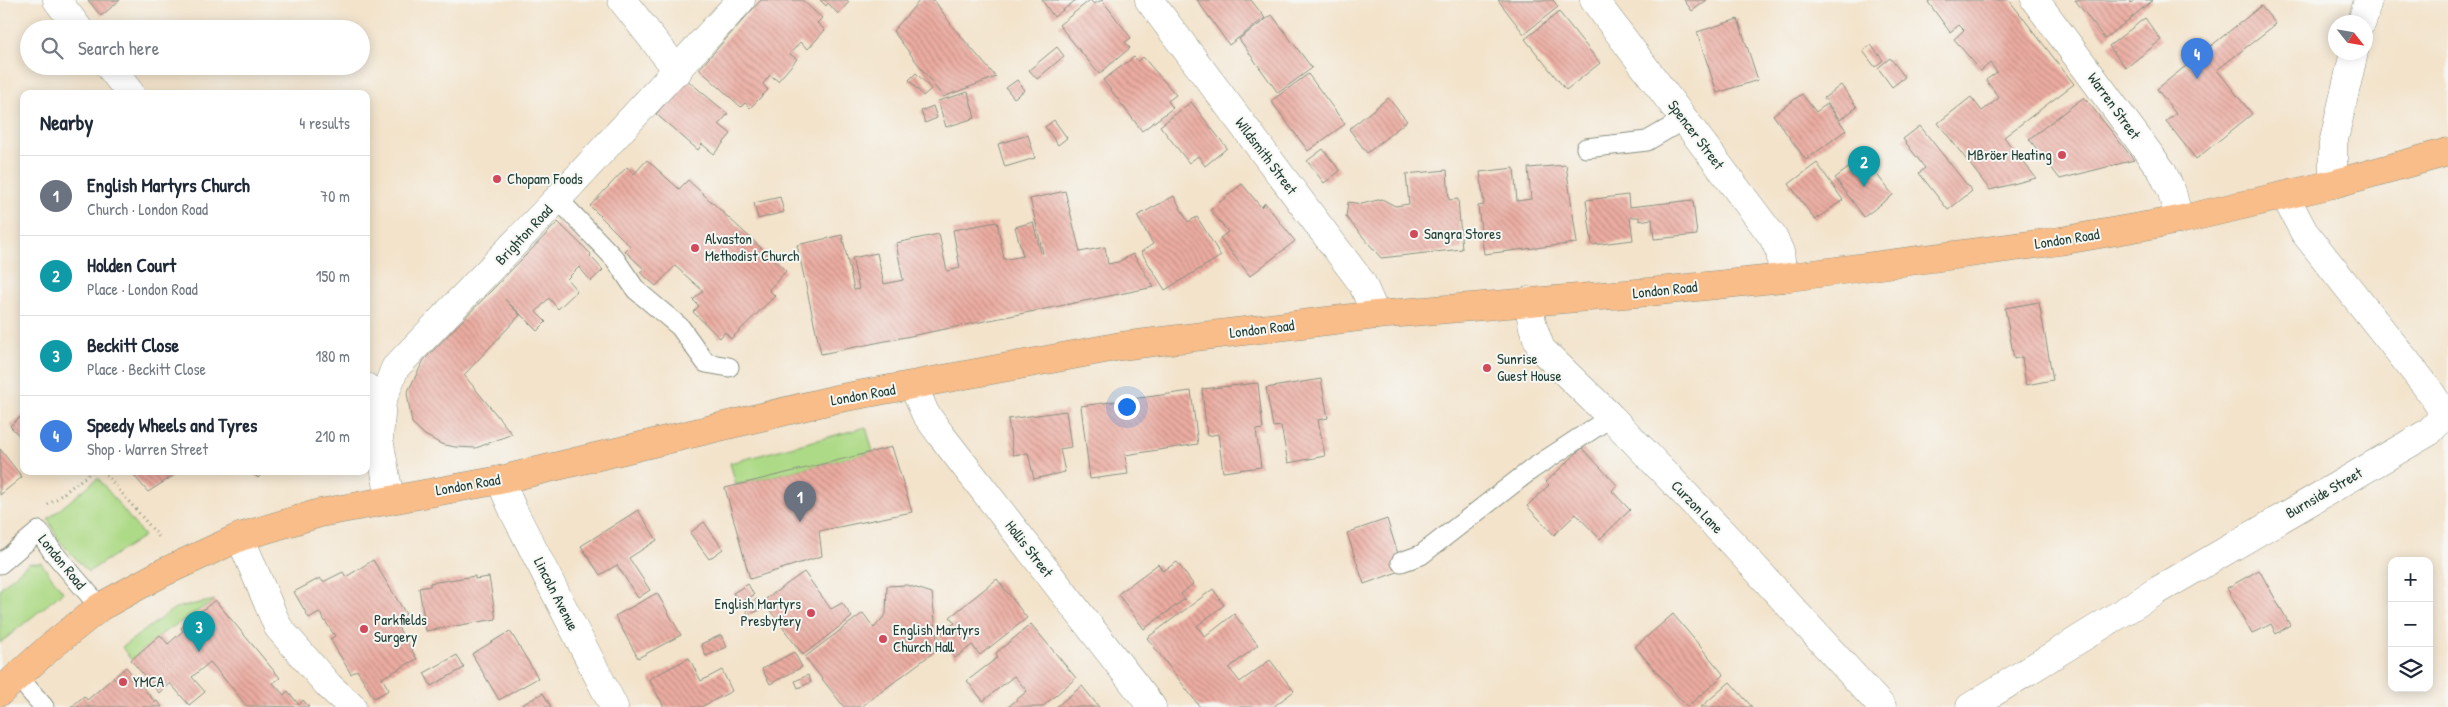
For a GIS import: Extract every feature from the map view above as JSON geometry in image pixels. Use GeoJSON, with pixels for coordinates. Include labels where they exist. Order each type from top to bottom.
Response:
{"type":"FeatureCollection","features":[{"type":"Feature","properties":{"kind":"main road","name":"London Road"},"geometry":{"type":"LineString","coordinates":[[9,684],[100,607],[181,564],[240,537],[320,513],[500,480],[836,399],[1121,346],[1376,316],[1783,278],[2060,241],[2179,220],[2285,196],[2448,152]]}},
{"type":"Feature","properties":{"kind":"street"},"geometry":{"type":"LineString","coordinates":[[57,0],[72,20]]}},
{"type":"Feature","properties":{"kind":"street"},"geometry":{"type":"LineString","coordinates":[[622,0],[678,71]]}},
{"type":"Feature","properties":{"kind":"street","name":"Brighton Road"},"geometry":{"type":"LineString","coordinates":[[390,499],[379,439],[374,394],[395,368],[558,199],[678,71],[741,0]]}},
{"type":"Feature","properties":{"kind":"street","name":"Wildsmith Street"},"geometry":{"type":"LineString","coordinates":[[1149,0],[1362,283],[1376,316]]}},
{"type":"Feature","properties":{"kind":"street","name":"Spencer Street"},"geometry":{"type":"LineString","coordinates":[[1594,0],[1772,237],[1780,252],[1783,278]]}},
{"type":"Feature","properties":{"kind":"street","name":"Warren Street"},"geometry":{"type":"LineString","coordinates":[[2036,0],[2162,171],[2172,192],[2179,220]]}},
{"type":"Feature","properties":{"kind":"street"},"geometry":{"type":"LineString","coordinates":[[2364,15],[2368,0]]}},
{"type":"Feature","properties":{"kind":"street"},"geometry":{"type":"LineString","coordinates":[[2333,184],[2333,144],[2352,60]]}},
{"type":"Feature","properties":{"kind":"street"},"geometry":{"type":"LineString","coordinates":[[116,75],[128,90]]}},
{"type":"Feature","properties":{"kind":"street","name":"Burnside Street"},"geometry":{"type":"LineString","coordinates":[[1970,707],[2157,591],[2429,432],[2440,420],[2441,408],[2426,386],[2304,232],[2285,196]]}},
{"type":"Feature","properties":{"kind":"street","name":"Curzon Lane"},"geometry":{"type":"LineString","coordinates":[[1528,301],[1540,349],[1611,418],[1735,546],[1882,707]]}},
{"type":"Feature","properties":{"kind":"street","name":"Hollis Street"},"geometry":{"type":"LineString","coordinates":[[914,386],[925,413],[941,435],[1152,707]]}},
{"type":"Feature","properties":{"kind":"street","name":"Lincoln Avenue"},"geometry":{"type":"LineString","coordinates":[[500,480],[514,512],[614,707]]}},
{"type":"Feature","properties":{"kind":"street"},"geometry":{"type":"LineString","coordinates":[[240,537],[278,627],[329,686],[352,707]]}},
{"type":"Feature","properties":{"kind":"lane"},"geometry":{"type":"LineString","coordinates":[[1586,148],[1647,141],[1685,119]]}},
{"type":"Feature","properties":{"kind":"lane"},"geometry":{"type":"LineString","coordinates":[[558,199],[615,259],[636,290],[680,326],[706,363],[729,367]]}},
{"type":"Feature","properties":{"kind":"lane"},"geometry":{"type":"LineString","coordinates":[[1401,562],[1421,555],[1532,469],[1611,418]]}},
{"type":"Feature","properties":{"kind":"lane","name":"London Road"},"geometry":{"type":"LineString","coordinates":[[0,564],[39,531],[52,551],[100,607]]}},
{"type":"Feature","properties":{"kind":"lane"},"geometry":{"type":"LineString","coordinates":[[9,684],[44,707]]}},
{"type":"Feature","properties":{"kind":"path"},"geometry":{"type":"LineString","coordinates":[[39,531],[41,510],[88,475]]}},
{"type":"Feature","properties":{"kind":"path"},"geometry":{"type":"LineString","coordinates":[[106,475],[181,564]]}},
{"type":"Feature","properties":{"kind":"green space"},"geometry":{"type":"Polygon","coordinates":[[[866,427],[873,452],[736,485],[730,463],[866,427]]]}},
{"type":"Feature","properties":{"kind":"green space"},"geometry":{"type":"Polygon","coordinates":[[[98,478],[144,536],[88,572],[58,539],[48,519],[98,478]]]}},
{"type":"Feature","properties":{"kind":"green space"},"geometry":{"type":"Polygon","coordinates":[[[29,563],[41,563],[63,592],[0,643],[0,588],[29,563]]]}},
{"type":"Feature","properties":{"kind":"green space"},"geometry":{"type":"Polygon","coordinates":[[[215,600],[160,635],[131,660],[122,647],[175,608],[215,600]]]}},
{"type":"Feature","properties":{"kind":"building"},"geometry":{"type":"Polygon","coordinates":[[[88,0],[120,0],[101,16],[88,0]]]}},
{"type":"Feature","properties":{"kind":"building"},"geometry":{"type":"Polygon","coordinates":[[[761,0],[802,0],[822,18],[817,23],[825,30],[808,49],[800,42],[790,54],[797,59],[778,81],[770,75],[763,84],[768,90],[750,108],[745,103],[741,107],[699,69],[761,0]]]}},
{"type":"Feature","properties":{"kind":"building"},"geometry":{"type":"Polygon","coordinates":[[[820,0],[847,0],[849,2],[838,14],[828,3],[826,6],[820,0]]]}},
{"type":"Feature","properties":{"kind":"building"},"geometry":{"type":"Polygon","coordinates":[[[920,0],[934,0],[953,27],[996,77],[943,97],[893,31],[920,0]]]}},
{"type":"Feature","properties":{"kind":"building"},"geometry":{"type":"Polygon","coordinates":[[[1042,0],[1076,0],[1054,17],[1042,0]]]}},
{"type":"Feature","properties":{"kind":"building"},"geometry":{"type":"Polygon","coordinates":[[[1090,0],[1094,4],[1102,0],[1131,38],[1125,42],[1130,48],[1099,74],[1059,25],[1090,0]]]}},
{"type":"Feature","properties":{"kind":"building"},"geometry":{"type":"Polygon","coordinates":[[[1197,0],[1251,0],[1265,18],[1229,45],[1197,0]]]}},
{"type":"Feature","properties":{"kind":"building"},"geometry":{"type":"Polygon","coordinates":[[[1498,0],[1553,0],[1558,7],[1524,34],[1498,0]]]}},
{"type":"Feature","properties":{"kind":"building"},"geometry":{"type":"Polygon","coordinates":[[[1684,0],[1707,0],[1692,11],[1684,0]]]}},
{"type":"Feature","properties":{"kind":"building"},"geometry":{"type":"Polygon","coordinates":[[[1931,0],[2009,0],[2074,84],[2004,137],[2036,178],[1990,190],[1938,123],[1971,97],[1982,111],[1999,98],[1986,80],[1997,72],[1990,63],[1981,71],[1954,39],[1964,30],[1959,25],[1950,32],[1928,2],[1931,0]]]}},
{"type":"Feature","properties":{"kind":"building"},"geometry":{"type":"Polygon","coordinates":[[[2075,0],[2129,0],[2131,3],[2134,0],[2153,0],[2105,39],[2075,0]]]}},
{"type":"Feature","properties":{"kind":"building"},"geometry":{"type":"Polygon","coordinates":[[[2261,6],[2276,24],[2217,70],[2252,114],[2196,159],[2166,121],[2176,114],[2157,89],[2261,6]]]}},
{"type":"Feature","properties":{"kind":"building"},"geometry":{"type":"Polygon","coordinates":[[[1559,12],[1600,63],[1566,90],[1525,39],[1559,12]]]}},
{"type":"Feature","properties":{"kind":"building"},"geometry":{"type":"Polygon","coordinates":[[[1272,15],[1312,68],[1278,93],[1239,39],[1272,15]]]}},
{"type":"Feature","properties":{"kind":"building"},"geometry":{"type":"Polygon","coordinates":[[[2145,18],[2161,40],[2126,68],[2109,46],[2145,18]]]}},
{"type":"Feature","properties":{"kind":"building"},"geometry":{"type":"Polygon","coordinates":[[[1738,19],[1758,80],[1717,93],[1697,32],[1738,19]]]}},
{"type":"Feature","properties":{"kind":"building"},"geometry":{"type":"Polygon","coordinates":[[[1871,45],[1883,60],[1875,67],[1863,51],[1871,45]]]}},
{"type":"Feature","properties":{"kind":"building"},"geometry":{"type":"Polygon","coordinates":[[[1057,47],[1064,56],[1037,79],[1029,70],[1057,47]]]}},
{"type":"Feature","properties":{"kind":"building"},"geometry":{"type":"Polygon","coordinates":[[[1134,57],[1138,61],[1143,57],[1176,95],[1168,101],[1173,108],[1142,131],[1103,80],[1134,57]]]}},
{"type":"Feature","properties":{"kind":"building"},"geometry":{"type":"Polygon","coordinates":[[[1890,58],[1905,77],[1892,87],[1878,68],[1890,58]]]}},
{"type":"Feature","properties":{"kind":"building"},"geometry":{"type":"Polygon","coordinates":[[[916,73],[931,89],[923,96],[909,80],[916,73]]]}},
{"type":"Feature","properties":{"kind":"building"},"geometry":{"type":"Polygon","coordinates":[[[1308,74],[1345,124],[1308,151],[1271,101],[1308,74]]]}},
{"type":"Feature","properties":{"kind":"building"},"geometry":{"type":"Polygon","coordinates":[[[686,79],[728,114],[719,124],[731,134],[714,154],[702,144],[698,150],[656,114],[686,79]]]}},
{"type":"Feature","properties":{"kind":"building"},"geometry":{"type":"Polygon","coordinates":[[[1017,80],[1025,90],[1014,98],[1006,88],[1017,80]]]}},
{"type":"Feature","properties":{"kind":"building"},"geometry":{"type":"Polygon","coordinates":[[[1841,85],[1857,107],[1840,120],[1824,98],[1841,85]]]}},
{"type":"Feature","properties":{"kind":"building"},"geometry":{"type":"Polygon","coordinates":[[[968,92],[975,118],[946,127],[938,101],[968,92]]]}},
{"type":"Feature","properties":{"kind":"building"},"geometry":{"type":"Polygon","coordinates":[[[1802,94],[1816,112],[1827,104],[1846,130],[1806,160],[1773,115],[1802,94]]]}},
{"type":"Feature","properties":{"kind":"building"},"geometry":{"type":"Polygon","coordinates":[[[2084,97],[2134,160],[2060,179],[2029,139],[2084,97]]]}},
{"type":"Feature","properties":{"kind":"building"},"geometry":{"type":"Polygon","coordinates":[[[1388,98],[1407,121],[1367,153],[1349,129],[1388,98]]]}},
{"type":"Feature","properties":{"kind":"building"},"geometry":{"type":"Polygon","coordinates":[[[1191,102],[1227,148],[1205,166],[1198,156],[1189,163],[1160,126],[1191,102]]]}},
{"type":"Feature","properties":{"kind":"building"},"geometry":{"type":"Polygon","coordinates":[[[933,106],[937,118],[925,123],[921,111],[933,106]]]}},
{"type":"Feature","properties":{"kind":"building"},"geometry":{"type":"Polygon","coordinates":[[[1054,120],[1067,138],[1058,145],[1045,127],[1054,120]]]}},
{"type":"Feature","properties":{"kind":"building"},"geometry":{"type":"Polygon","coordinates":[[[1920,126],[1972,191],[1948,210],[1919,173],[1925,168],[1903,139],[1920,126]]]}},
{"type":"Feature","properties":{"kind":"building"},"geometry":{"type":"Polygon","coordinates":[[[1028,135],[1035,158],[1005,167],[998,144],[1028,135]]]}},
{"type":"Feature","properties":{"kind":"building"},"geometry":{"type":"Polygon","coordinates":[[[1323,149],[1340,171],[1324,183],[1307,161],[1323,149]]]}},
{"type":"Feature","properties":{"kind":"building"},"geometry":{"type":"Polygon","coordinates":[[[1863,157],[1893,195],[1864,217],[1835,178],[1863,157]]]}},
{"type":"Feature","properties":{"kind":"building","name":"Alvaston Methodist Church"},"geometry":{"type":"Polygon","coordinates":[[[647,160],[679,189],[688,180],[786,271],[769,290],[775,296],[731,339],[725,332],[720,338],[693,312],[699,306],[693,300],[703,291],[675,266],[656,286],[640,272],[644,269],[625,251],[630,246],[590,206],[627,167],[634,174],[647,160]]]}},
{"type":"Feature","properties":{"kind":"building"},"geometry":{"type":"Polygon","coordinates":[[[1817,163],[1843,200],[1815,220],[1789,184],[1817,163]]]}},
{"type":"Feature","properties":{"kind":"building"},"geometry":{"type":"Polygon","coordinates":[[[1566,165],[1577,243],[1484,254],[1478,206],[1484,205],[1480,172],[1514,168],[1517,201],[1531,199],[1528,168],[1566,165]]]}},
{"type":"Feature","properties":{"kind":"building"},"geometry":{"type":"Polygon","coordinates":[[[1447,170],[1449,200],[1458,199],[1462,249],[1381,258],[1346,217],[1348,202],[1362,204],[1382,199],[1395,206],[1409,204],[1406,174],[1447,170]]]}},
{"type":"Feature","properties":{"kind":"building"},"geometry":{"type":"Polygon","coordinates":[[[1242,184],[1261,207],[1265,203],[1295,241],[1250,276],[1220,238],[1228,232],[1210,210],[1242,184]]]}},
{"type":"Feature","properties":{"kind":"building"},"geometry":{"type":"Polygon","coordinates":[[[1065,191],[1080,252],[1105,247],[1108,264],[1118,262],[1133,254],[1154,287],[821,354],[797,245],[842,235],[854,290],[859,289],[852,258],[877,253],[884,284],[903,280],[896,243],[939,234],[947,271],[960,268],[953,230],[997,222],[1004,259],[1008,259],[1023,256],[1015,227],[1033,222],[1041,253],[1043,253],[1030,199],[1065,191]]]}},
{"type":"Feature","properties":{"kind":"building"},"geometry":{"type":"Polygon","coordinates":[[[1628,195],[1629,207],[1693,200],[1697,235],[1654,239],[1652,219],[1639,221],[1639,217],[1630,217],[1633,240],[1592,245],[1586,200],[1628,195]]]}},
{"type":"Feature","properties":{"kind":"building"},"geometry":{"type":"Polygon","coordinates":[[[1174,196],[1188,222],[1197,217],[1221,256],[1165,290],[1141,252],[1153,244],[1137,216],[1174,196]]]}},
{"type":"Feature","properties":{"kind":"building"},"geometry":{"type":"Polygon","coordinates":[[[780,197],[784,212],[758,219],[754,203],[780,197]]]}},
{"type":"Feature","properties":{"kind":"building"},"geometry":{"type":"Polygon","coordinates":[[[558,222],[591,254],[590,256],[603,270],[591,281],[579,267],[567,279],[577,291],[558,309],[549,298],[536,312],[546,322],[537,331],[505,299],[520,315],[464,375],[512,434],[476,448],[441,444],[425,435],[412,423],[407,393],[424,360],[558,222]]]}},
{"type":"Feature","properties":{"kind":"building"},"geometry":{"type":"Polygon","coordinates":[[[2039,302],[2053,380],[2026,385],[2022,357],[2014,359],[2005,308],[2039,302]]]}},
{"type":"Feature","properties":{"kind":"building"},"geometry":{"type":"Polygon","coordinates":[[[1321,379],[1328,418],[1318,420],[1325,456],[1288,463],[1281,426],[1273,427],[1266,388],[1321,379]]]}},
{"type":"Feature","properties":{"kind":"building"},"geometry":{"type":"Polygon","coordinates":[[[1258,383],[1263,429],[1256,430],[1261,467],[1223,472],[1218,434],[1207,436],[1202,389],[1258,383]]]}},
{"type":"Feature","properties":{"kind":"building"},"geometry":{"type":"Polygon","coordinates":[[[1191,391],[1198,444],[1125,455],[1128,474],[1090,479],[1081,406],[1191,391]]]}},
{"type":"Feature","properties":{"kind":"building"},"geometry":{"type":"Polygon","coordinates":[[[1066,411],[1071,447],[1060,449],[1065,472],[1034,479],[1028,453],[1013,455],[1008,419],[1066,411]]]}},
{"type":"Feature","properties":{"kind":"building"},"geometry":{"type":"Polygon","coordinates":[[[20,417],[20,437],[10,426],[20,417]]]}},
{"type":"Feature","properties":{"kind":"building"},"geometry":{"type":"Polygon","coordinates":[[[892,447],[912,512],[819,531],[822,556],[750,579],[725,488],[892,447]]]}},
{"type":"Feature","properties":{"kind":"building"},"geometry":{"type":"Polygon","coordinates":[[[1582,448],[1617,485],[1612,491],[1630,510],[1600,539],[1576,514],[1554,535],[1527,506],[1549,485],[1546,482],[1582,448]]]}},
{"type":"Feature","properties":{"kind":"building"},"geometry":{"type":"Polygon","coordinates":[[[0,449],[22,477],[0,495],[0,449]]]}},
{"type":"Feature","properties":{"kind":"building"},"geometry":{"type":"Polygon","coordinates":[[[133,475],[172,475],[173,476],[148,492],[133,475]]]}},
{"type":"Feature","properties":{"kind":"building"},"geometry":{"type":"Polygon","coordinates":[[[638,510],[657,540],[629,558],[650,590],[638,598],[617,565],[600,575],[581,546],[638,510]]]}},
{"type":"Feature","properties":{"kind":"building"},"geometry":{"type":"Polygon","coordinates":[[[1387,519],[1403,570],[1364,584],[1347,533],[1387,519]]]}},
{"type":"Feature","properties":{"kind":"building"},"geometry":{"type":"Polygon","coordinates":[[[704,522],[723,549],[709,559],[690,533],[704,522]]]}},
{"type":"Feature","properties":{"kind":"building","name":"Parkfields Surgery"},"geometry":{"type":"Polygon","coordinates":[[[373,560],[406,614],[395,622],[417,659],[382,678],[389,690],[374,698],[357,670],[351,674],[330,639],[335,636],[319,612],[309,618],[294,592],[320,578],[323,582],[343,572],[346,577],[373,560]]]}},
{"type":"Feature","properties":{"kind":"building"},"geometry":{"type":"Polygon","coordinates":[[[1177,562],[1193,584],[1181,594],[1185,599],[1144,629],[1118,594],[1158,564],[1163,571],[1177,562]]]}},
{"type":"Feature","properties":{"kind":"building"},"geometry":{"type":"Polygon","coordinates":[[[2259,570],[2290,625],[2276,634],[2271,624],[2252,634],[2227,588],[2259,570]]]}},
{"type":"Feature","properties":{"kind":"building","name":"English Martyrs Presbytery"},"geometry":{"type":"Polygon","coordinates":[[[804,572],[831,609],[842,603],[852,617],[803,655],[763,601],[804,572]]]}},
{"type":"Feature","properties":{"kind":"building"},"geometry":{"type":"Polygon","coordinates":[[[475,576],[475,579],[489,577],[496,619],[426,631],[419,588],[430,586],[430,583],[475,576]]]}},
{"type":"Feature","properties":{"kind":"building"},"geometry":{"type":"Polygon","coordinates":[[[997,579],[1027,618],[980,655],[972,645],[955,658],[938,635],[955,623],[950,617],[997,579]]]}},
{"type":"Feature","properties":{"kind":"building"},"geometry":{"type":"Polygon","coordinates":[[[748,584],[754,595],[739,603],[733,593],[748,584]]]}},
{"type":"Feature","properties":{"kind":"building","name":"English Martyrs Church Hall"},"geometry":{"type":"Polygon","coordinates":[[[907,585],[932,593],[938,649],[861,707],[844,707],[805,657],[863,613],[874,628],[886,614],[887,586],[907,585]]]}},
{"type":"Feature","properties":{"kind":"building"},"geometry":{"type":"Polygon","coordinates":[[[1213,589],[1224,605],[1197,626],[1205,637],[1234,614],[1258,645],[1229,668],[1240,682],[1270,660],[1294,691],[1273,707],[1200,707],[1147,638],[1213,589]]]}},
{"type":"Feature","properties":{"kind":"building"},"geometry":{"type":"Polygon","coordinates":[[[657,593],[681,635],[638,658],[615,616],[657,593]]]}},
{"type":"Feature","properties":{"kind":"building"},"geometry":{"type":"Polygon","coordinates":[[[757,599],[762,609],[748,615],[744,604],[757,599]]]}},
{"type":"Feature","properties":{"kind":"building"},"geometry":{"type":"Polygon","coordinates":[[[215,600],[280,678],[273,683],[284,695],[288,691],[299,705],[303,700],[309,707],[247,706],[210,662],[192,677],[205,692],[189,705],[170,683],[159,693],[131,660],[160,635],[168,644],[183,631],[181,628],[215,600]]]}},
{"type":"Feature","properties":{"kind":"building"},"geometry":{"type":"Polygon","coordinates":[[[1673,614],[1724,675],[1687,707],[1635,647],[1673,614]]]}},
{"type":"Feature","properties":{"kind":"building"},"geometry":{"type":"Polygon","coordinates":[[[1031,624],[1076,678],[1042,707],[1008,707],[1027,691],[1014,676],[983,701],[967,681],[998,657],[996,653],[1031,624]]]}},
{"type":"Feature","properties":{"kind":"building"},"geometry":{"type":"Polygon","coordinates":[[[510,631],[538,678],[499,700],[472,654],[510,631]]]}},
{"type":"Feature","properties":{"kind":"building"},"geometry":{"type":"Polygon","coordinates":[[[721,635],[727,647],[706,656],[701,644],[721,635]]]}},
{"type":"Feature","properties":{"kind":"building"},"geometry":{"type":"Polygon","coordinates":[[[794,652],[802,667],[770,684],[762,669],[794,652]]]}},
{"type":"Feature","properties":{"kind":"building"},"geometry":{"type":"Polygon","coordinates":[[[457,655],[464,668],[431,686],[424,673],[457,655]]]}},
{"type":"Feature","properties":{"kind":"building"},"geometry":{"type":"Polygon","coordinates":[[[689,658],[701,681],[722,670],[732,691],[701,707],[664,707],[649,679],[689,658]]]}},
{"type":"Feature","properties":{"kind":"building","name":"YMCA"},"geometry":{"type":"Polygon","coordinates":[[[126,667],[155,702],[157,701],[162,707],[71,707],[84,696],[87,700],[126,667]]]}},
{"type":"Feature","properties":{"kind":"building"},"geometry":{"type":"Polygon","coordinates":[[[808,675],[811,682],[798,688],[795,681],[808,675]]]}},
{"type":"Feature","properties":{"kind":"building"},"geometry":{"type":"Polygon","coordinates":[[[1730,682],[1752,707],[1701,707],[1730,682]]]}},
{"type":"Feature","properties":{"kind":"building"},"geometry":{"type":"Polygon","coordinates":[[[1082,686],[1099,707],[1056,707],[1082,686]]]}},
{"type":"Feature","properties":{"kind":"building"},"geometry":{"type":"Polygon","coordinates":[[[543,693],[551,707],[518,707],[543,693]]]}},
{"type":"Feature","properties":{"kind":"place","name":"Speedy Wheels and Tyres"},"geometry":{"type":"Point","coordinates":[2197,79]}},
{"type":"Feature","properties":{"kind":"place","name":"MBröer Heating"},"geometry":{"type":"Point","coordinates":[2062,155]}},
{"type":"Feature","properties":{"kind":"place","name":"Chopam Foods"},"geometry":{"type":"Point","coordinates":[497,179]}},
{"type":"Feature","properties":{"kind":"place","name":"Holden Court"},"geometry":{"type":"Point","coordinates":[1864,187]}},
{"type":"Feature","properties":{"kind":"place","name":"Sangra Stores"},"geometry":{"type":"Point","coordinates":[1414,234]}},
{"type":"Feature","properties":{"kind":"place","name":"Alvaston Methodist Church"},"geometry":{"type":"Point","coordinates":[695,248]}},
{"type":"Feature","properties":{"kind":"place","name":"Sunrise Guest House"},"geometry":{"type":"Point","coordinates":[1487,368]}},
{"type":"Feature","properties":{"kind":"place","name":"English Martyrs Church"},"geometry":{"type":"Point","coordinates":[800,522]}},
{"type":"Feature","properties":{"kind":"place","name":"English Martyrs Presbytery"},"geometry":{"type":"Point","coordinates":[811,613]}},
{"type":"Feature","properties":{"kind":"place","name":"Parkfields Surgery"},"geometry":{"type":"Point","coordinates":[364,629]}},
{"type":"Feature","properties":{"kind":"place","name":"English Martyrs Church Hall"},"geometry":{"type":"Point","coordinates":[883,639]}},
{"type":"Feature","properties":{"kind":"place","name":"Beckitt Close"},"geometry":{"type":"Point","coordinates":[199,652]}},
{"type":"Feature","properties":{"kind":"place","name":"YMCA"},"geometry":{"type":"Point","coordinates":[123,682]}}]}
